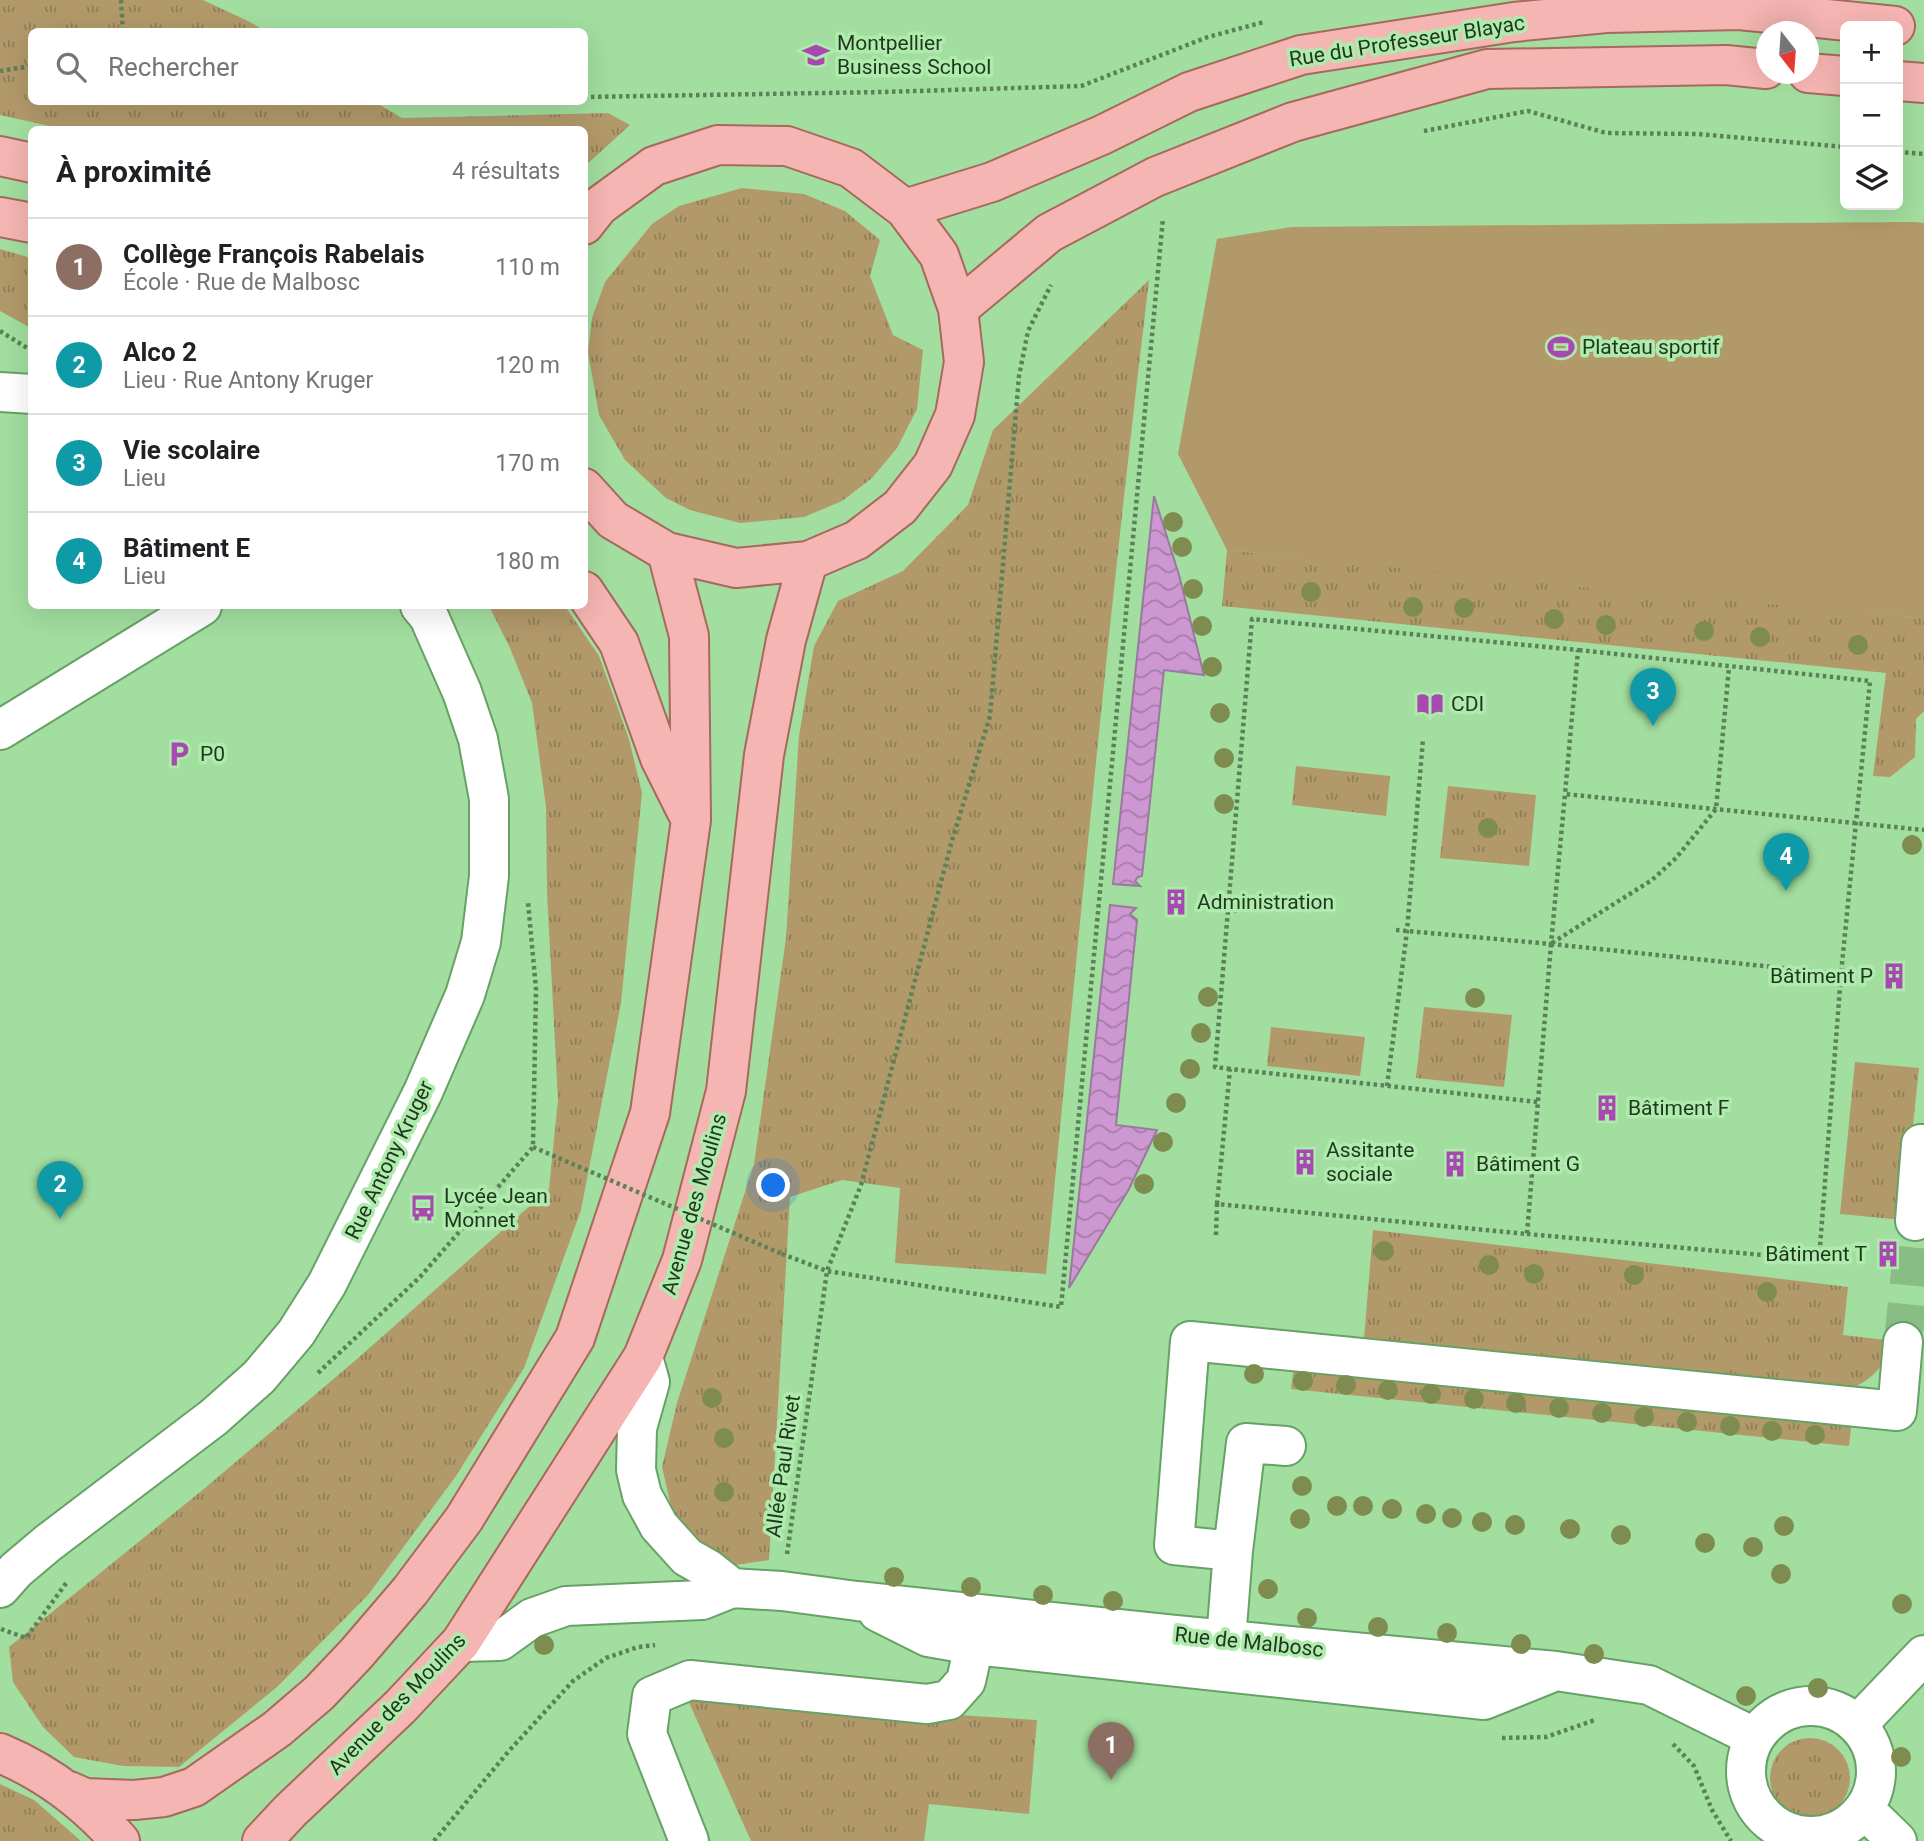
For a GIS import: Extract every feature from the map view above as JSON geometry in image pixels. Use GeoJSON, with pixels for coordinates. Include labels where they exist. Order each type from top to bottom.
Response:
{"type":"FeatureCollection","features":[{"type":"Feature","properties":{"kind":"main road","name":"Rue du Professeur Blayac"},"geometry":{"type":"LineString","coordinates":[[905,209],[992,183],[1102,135],[1189,92],[1301,55],[1514,22],[1606,13],[1832,9],[1877,21]]}},
{"type":"Feature","properties":{"kind":"main road","name":"Rue du Professeur Blayac"},"geometry":{"type":"LineString","coordinates":[[1903,27],[1924,29]]}},
{"type":"Feature","properties":{"kind":"main road","name":"Rue du Professeur Blayac"},"geometry":{"type":"LineString","coordinates":[[958,309],[1049,233],[1155,177],[1293,122],[1487,69],[1726,65],[1756,68]]}},
{"type":"Feature","properties":{"kind":"main road"},"geometry":{"type":"LineString","coordinates":[[1819,74],[1840,76]]}},
{"type":"Feature","properties":{"kind":"main road"},"geometry":{"type":"LineString","coordinates":[[1903,81],[1924,83]]}},
{"type":"Feature","properties":{"kind":"main road"},"geometry":{"type":"LineString","coordinates":[[588,220],[599,205],[654,166],[719,145],[787,146],[851,168],[905,209],[939,256],[958,309],[964,362],[955,415],[933,465],[900,507],[857,540],[808,561],[736,568],[667,552],[613,520],[588,492]]}},
{"type":"Feature","properties":{"kind":"main road"},"geometry":{"type":"LineString","coordinates":[[0,156],[28,162]]}},
{"type":"Feature","properties":{"kind":"main road"},"geometry":{"type":"LineString","coordinates":[[0,216],[28,222]]}},
{"type":"Feature","properties":{"kind":"main road"},"geometry":{"type":"LineString","coordinates":[[0,1753],[26,1764],[85,1798],[134,1800],[164,1797],[194,1787],[277,1729],[318,1693],[356,1654],[410,1591],[464,1519],[575,1338],[650,1113],[691,820],[689,636],[667,552]]}},
{"type":"Feature","properties":{"kind":"main road","name":"Avenue des Moulins"},"geometry":{"type":"LineString","coordinates":[[262,1841],[400,1707],[461,1642],[643,1357],[682,1260],[726,1091],[764,755],[786,640],[808,561]]}},
{"type":"Feature","properties":{"kind":"main road"},"geometry":{"type":"LineString","coordinates":[[588,597],[619,643],[660,758],[691,820]]}},
{"type":"Feature","properties":{"kind":"main road"},"geometry":{"type":"LineString","coordinates":[[69,1791],[99,1817],[120,1841]]}},
{"type":"Feature","properties":{"kind":"street"},"geometry":{"type":"LineString","coordinates":[[0,392],[28,394]]}},
{"type":"Feature","properties":{"kind":"street"},"geometry":{"type":"LineString","coordinates":[[0,730],[197,609]]}},
{"type":"Feature","properties":{"kind":"street","name":"Rue Antony Kruger"},"geometry":{"type":"LineString","coordinates":[[0,1588],[48,1542],[214,1417],[260,1377],[296,1333],[327,1284],[423,1092],[466,995],[481,942],[489,876],[489,799],[478,738],[462,692],[429,617],[422,609]]}},
{"type":"Feature","properties":{"kind":"street"},"geometry":{"type":"LineString","coordinates":[[1915,1221],[1924,1144]]}},
{"type":"Feature","properties":{"kind":"street"},"geometry":{"type":"LineString","coordinates":[[1233,1551],[1174,1545],[1190,1341],[1897,1411],[1903,1342]]}},
{"type":"Feature","properties":{"kind":"street"},"geometry":{"type":"LineString","coordinates":[[643,1357],[650,1382],[637,1428],[636,1470],[642,1495],[659,1525],[687,1557],[732,1588]]}},
{"type":"Feature","properties":{"kind":"street"},"geometry":{"type":"LineString","coordinates":[[1226,1640],[1246,1443],[1286,1446]]}},
{"type":"Feature","properties":{"kind":"street","name":"Rue de Malbosc"},"geometry":{"type":"LineString","coordinates":[[461,1642],[500,1641],[532,1618],[566,1606],[702,1600],[732,1588],[782,1591],[1226,1640],[1556,1671],[1649,1685],[1754,1737]]}},
{"type":"Feature","properties":{"kind":"street"},"geometry":{"type":"LineString","coordinates":[[857,1601],[929,1637],[974,1645],[1484,1700],[1556,1671]]}},
{"type":"Feature","properties":{"kind":"street"},"geometry":{"type":"LineString","coordinates":[[690,1841],[647,1734],[652,1696],[690,1680],[927,1704],[949,1700],[965,1681],[974,1645]]}},
{"type":"Feature","properties":{"kind":"street"},"geometry":{"type":"LineString","coordinates":[[1857,1725],[1924,1654]]}},
{"type":"Feature","properties":{"kind":"street"},"geometry":{"type":"LineString","coordinates":[[1811,1705],[1839,1712],[1857,1725],[1870,1743],[1877,1766],[1874,1789],[1864,1809],[1850,1824],[1829,1835],[1806,1837],[1784,1832],[1764,1818],[1751,1799],[1745,1777],[1746,1758],[1754,1737],[1769,1720],[1789,1709],[1811,1705]]}},
{"type":"Feature","properties":{"kind":"street"},"geometry":{"type":"LineString","coordinates":[[1864,1809],[1897,1841]]}},
{"type":"Feature","properties":{"kind":"path"},"geometry":{"type":"LineString","coordinates":[[121,0],[123,28]]}},
{"type":"Feature","properties":{"kind":"path"},"geometry":{"type":"LineString","coordinates":[[588,97],[1081,86],[1208,37],[1274,21]]}},
{"type":"Feature","properties":{"kind":"path"},"geometry":{"type":"LineString","coordinates":[[0,71],[28,67]]}},
{"type":"Feature","properties":{"kind":"path"},"geometry":{"type":"LineString","coordinates":[[1419,132],[1528,111],[1606,133],[1698,134],[1840,147]]}},
{"type":"Feature","properties":{"kind":"path"},"geometry":{"type":"LineString","coordinates":[[1903,152],[1924,154]]}},
{"type":"Feature","properties":{"kind":"path"},"geometry":{"type":"LineString","coordinates":[[533,1147],[827,1271],[1060,1307],[1163,213],[1152,219]]}},
{"type":"Feature","properties":{"kind":"path","name":"Allée Paul Rivet"},"geometry":{"type":"LineString","coordinates":[[786,1559],[827,1271],[861,1185],[951,844],[990,716],[1019,376],[1028,331],[1051,285],[1061,277]]}},
{"type":"Feature","properties":{"kind":"path"},"geometry":{"type":"LineString","coordinates":[[0,331],[28,348]]}},
{"type":"Feature","properties":{"kind":"path"},"geometry":{"type":"LineString","coordinates":[[1217,1204],[1819,1260],[1841,974],[1870,681],[1252,619],[1215,1067],[1538,1102]]}},
{"type":"Feature","properties":{"kind":"path"},"geometry":{"type":"LineString","coordinates":[[1527,1234],[1578,650]]}},
{"type":"Feature","properties":{"kind":"path"},"geometry":{"type":"LineString","coordinates":[[1551,944],[1652,880],[1676,858],[1716,809],[1729,667]]}},
{"type":"Feature","properties":{"kind":"path"},"geometry":{"type":"LineString","coordinates":[[1387,1086],[1406,931],[1423,739]]}},
{"type":"Feature","properties":{"kind":"path"},"geometry":{"type":"LineString","coordinates":[[1565,794],[1924,830]]}},
{"type":"Feature","properties":{"kind":"path"},"geometry":{"type":"LineString","coordinates":[[1213,907],[1241,911]]}},
{"type":"Feature","properties":{"kind":"path"},"geometry":{"type":"LineString","coordinates":[[1396,930],[1841,974]]}},
{"type":"Feature","properties":{"kind":"path"},"geometry":{"type":"LineString","coordinates":[[1216,1234],[1230,1069]]}},
{"type":"Feature","properties":{"kind":"path"},"geometry":{"type":"LineString","coordinates":[[434,1841],[508,1752]]}},
{"type":"Feature","properties":{"kind":"green space"},"geometry":{"type":"Polygon","coordinates":[[[0,0],[203,0],[260,28],[28,28],[28,105],[380,105],[402,118],[608,113],[630,125],[588,163],[588,126],[50,126],[0,115],[0,0]]]}},
{"type":"Feature","properties":{"kind":"green space"},"geometry":{"type":"Polygon","coordinates":[[[742,188],[804,194],[845,211],[880,240],[870,276],[893,335],[923,350],[917,409],[897,448],[872,478],[842,501],[804,517],[740,523],[690,510],[666,498],[625,460],[599,415],[588,352],[592,318],[605,282],[652,224],[679,206],[742,188]]]}},
{"type":"Feature","properties":{"kind":"green space","name":"Plateau sportif"},"geometry":{"type":"Polygon","coordinates":[[[1924,223],[1924,618],[1579,587],[1227,550],[1178,454],[1217,239],[1291,227],[1924,223]]]}},
{"type":"Feature","properties":{"kind":"green space"},"geometry":{"type":"Polygon","coordinates":[[[0,249],[28,257],[28,326],[0,311],[0,249]]]}},
{"type":"Feature","properties":{"kind":"green space"},"geometry":{"type":"Polygon","coordinates":[[[1149,280],[1107,652],[1046,1274],[895,1263],[900,1188],[842,1180],[790,1197],[769,1560],[735,1565],[701,1541],[673,1515],[662,1467],[677,1403],[754,1164],[786,938],[799,736],[814,646],[838,601],[903,571],[968,505],[993,430],[1149,280]]]}},
{"type":"Feature","properties":{"kind":"green space"},"geometry":{"type":"Polygon","coordinates":[[[1227,550],[1924,618],[1924,711],[1916,719],[1915,757],[1890,777],[1873,776],[1886,673],[1222,606],[1227,550]]]}},
{"type":"Feature","properties":{"kind":"green space"},"geometry":{"type":"Polygon","coordinates":[[[490,609],[567,609],[599,656],[629,739],[642,793],[621,1003],[581,1210],[524,1368],[456,1476],[368,1595],[277,1687],[179,1767],[123,1766],[74,1757],[43,1727],[13,1682],[9,1647],[205,1488],[357,1359],[549,1189],[558,1100],[547,892],[546,807],[532,703],[490,609]]]}},
{"type":"Feature","properties":{"kind":"green space"},"geometry":{"type":"Polygon","coordinates":[[[1296,766],[1390,776],[1386,816],[1292,805],[1296,766]]]}},
{"type":"Feature","properties":{"kind":"green space"},"geometry":{"type":"Polygon","coordinates":[[[1448,786],[1536,795],[1529,866],[1440,858],[1448,786]]]}},
{"type":"Feature","properties":{"kind":"green space"},"geometry":{"type":"Polygon","coordinates":[[[1424,1007],[1512,1015],[1504,1087],[1416,1078],[1424,1007]]]}},
{"type":"Feature","properties":{"kind":"green space"},"geometry":{"type":"Polygon","coordinates":[[[1271,1027],[1365,1037],[1360,1076],[1267,1066],[1271,1027]]]}},
{"type":"Feature","properties":{"kind":"green space"},"geometry":{"type":"Polygon","coordinates":[[[1855,1062],[1919,1068],[1903,1220],[1840,1214],[1855,1062]]]}},
{"type":"Feature","properties":{"kind":"green space"},"geometry":{"type":"Polygon","coordinates":[[[1373,1230],[1848,1287],[1843,1335],[1895,1341],[1874,1374],[1849,1390],[1839,1393],[1364,1339],[1373,1230]]]}},
{"type":"Feature","properties":{"kind":"green space"},"geometry":{"type":"Polygon","coordinates":[[[1294,1366],[1851,1427],[1849,1446],[1291,1389],[1294,1366]]]}},
{"type":"Feature","properties":{"kind":"green space"},"geometry":{"type":"Polygon","coordinates":[[[687,1698],[1037,1720],[1029,1814],[929,1804],[924,1841],[751,1841],[687,1698]]]}},
{"type":"Feature","properties":{"kind":"green space"},"geometry":{"type":"Polygon","coordinates":[[[1802,1738],[1818,1738],[1839,1749],[1850,1770],[1850,1786],[1839,1807],[1818,1818],[1802,1818],[1788,1812],[1776,1800],[1770,1786],[1770,1770],[1776,1756],[1788,1744],[1802,1738]]]}},
{"type":"Feature","properties":{"kind":"green space"},"geometry":{"type":"Polygon","coordinates":[[[0,1784],[34,1800],[81,1841],[0,1841],[0,1784]]]}},
{"type":"Feature","properties":{"kind":"water"},"geometry":{"type":"Polygon","coordinates":[[[1154,496],[1179,575],[1204,675],[1164,670],[1142,876],[1135,881],[1140,886],[1113,884],[1154,496]]]}},
{"type":"Feature","properties":{"kind":"water"},"geometry":{"type":"Polygon","coordinates":[[[1110,905],[1136,908],[1130,914],[1137,920],[1116,1125],[1157,1130],[1129,1189],[1069,1288],[1110,905]]]}},
{"type":"Feature","properties":{"kind":"tunnel"},"geometry":{"type":"LineString","coordinates":[[1903,1342],[1915,1221]]}},
{"type":"Feature","properties":{"kind":"place","name":"Montpellier Business School"},"geometry":{"type":"Point","coordinates":[816,55]}},
{"type":"Feature","properties":{"kind":"place","name":"Plateau sportif"},"geometry":{"type":"Point","coordinates":[1561,347]}},
{"type":"Feature","properties":{"kind":"place","name":"CDI"},"geometry":{"type":"Point","coordinates":[1430,704]}},
{"type":"Feature","properties":{"kind":"place","name":"Vie scolaire"},"geometry":{"type":"Point","coordinates":[1653,726]}},
{"type":"Feature","properties":{"kind":"place","name":"P0"},"geometry":{"type":"Point","coordinates":[179,754]}},
{"type":"Feature","properties":{"kind":"place","name":"Bâtiment E"},"geometry":{"type":"Point","coordinates":[1786,891]}},
{"type":"Feature","properties":{"kind":"place","name":"Administration"},"geometry":{"type":"Point","coordinates":[1176,902]}},
{"type":"Feature","properties":{"kind":"place","name":"Bâtiment P"},"geometry":{"type":"Point","coordinates":[1894,976]}},
{"type":"Feature","properties":{"kind":"place","name":"Bâtiment F"},"geometry":{"type":"Point","coordinates":[1607,1108]}},
{"type":"Feature","properties":{"kind":"place","name":"Assitante sociale"},"geometry":{"type":"Point","coordinates":[1305,1162]}},
{"type":"Feature","properties":{"kind":"place","name":"Bâtiment G"},"geometry":{"type":"Point","coordinates":[1455,1164]}},
{"type":"Feature","properties":{"kind":"place","name":"Lycée Jean Monnet"},"geometry":{"type":"Point","coordinates":[423,1208]}},
{"type":"Feature","properties":{"kind":"place","name":"Alco 2"},"geometry":{"type":"Point","coordinates":[60,1219]}},
{"type":"Feature","properties":{"kind":"place","name":"Bâtiment T"},"geometry":{"type":"Point","coordinates":[1888,1254]}},
{"type":"Feature","properties":{"kind":"place","name":"Collège François Rabelais"},"geometry":{"type":"Point","coordinates":[1111,1780]}}]}
